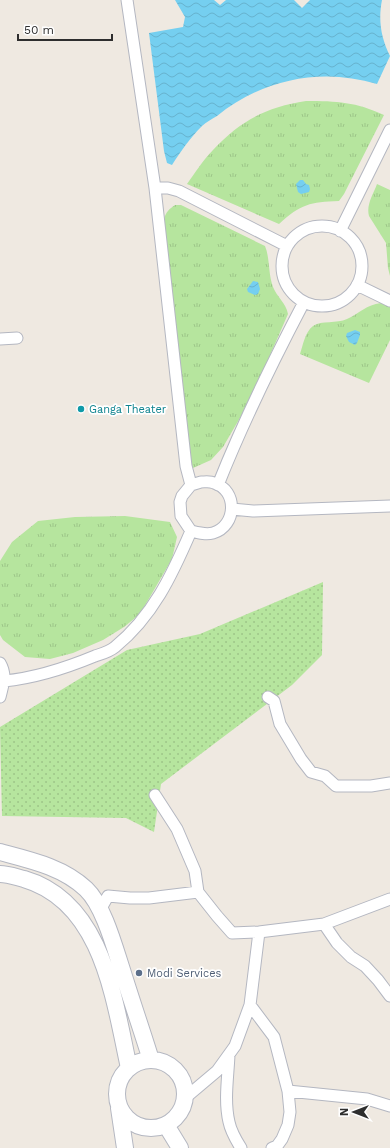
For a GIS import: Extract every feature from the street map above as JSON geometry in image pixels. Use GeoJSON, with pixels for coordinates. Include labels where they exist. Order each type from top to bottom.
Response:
{"type":"FeatureCollection","features":[{"type":"Feature","properties":{"kind":"street"},"geometry":{"type":"LineString","coordinates":[[127,0],[155,188],[186,466],[191,485]]}},
{"type":"Feature","properties":{"kind":"street"},"geometry":{"type":"LineString","coordinates":[[340,231],[390,130]]}},
{"type":"Feature","properties":{"kind":"street"},"geometry":{"type":"LineString","coordinates":[[155,188],[168,188],[179,191],[287,246]]}},
{"type":"Feature","properties":{"kind":"street"},"geometry":{"type":"LineString","coordinates":[[314,227],[327,227],[340,231],[352,241],[359,254],[361,270],[357,285],[347,297],[334,304],[319,306],[304,302],[292,293],[284,278],[282,262],[287,246],[296,236],[307,229],[314,227]]}},
{"type":"Feature","properties":{"kind":"street"},"geometry":{"type":"LineString","coordinates":[[357,285],[390,301]]}},
{"type":"Feature","properties":{"kind":"street"},"geometry":{"type":"LineString","coordinates":[[218,485],[230,456],[304,302]]}},
{"type":"Feature","properties":{"kind":"street"},"geometry":{"type":"LineString","coordinates":[[0,339],[17,338]]}},
{"type":"Feature","properties":{"kind":"street"},"geometry":{"type":"LineString","coordinates":[[201,482],[212,482],[226,491],[230,497],[232,509],[230,518],[224,527],[214,533],[204,534],[191,531],[181,516],[180,507],[182,496],[191,485],[201,482]]}},
{"type":"Feature","properties":{"kind":"street"},"geometry":{"type":"LineString","coordinates":[[232,509],[253,511],[390,506]]}},
{"type":"Feature","properties":{"kind":"street"},"geometry":{"type":"LineString","coordinates":[[4,681],[35,677],[113,649],[145,619],[173,573],[191,531]]}},
{"type":"Feature","properties":{"kind":"street"},"geometry":{"type":"LineString","coordinates":[[0,663],[3,669],[4,681],[0,697]]}},
{"type":"Feature","properties":{"kind":"street"},"geometry":{"type":"LineString","coordinates":[[268,697],[274,701],[280,724],[290,742],[312,772],[325,776],[336,786],[371,786],[390,784]]}},
{"type":"Feature","properties":{"kind":"street"},"geometry":{"type":"LineString","coordinates":[[155,795],[179,835],[195,871],[198,892],[232,933],[259,932],[324,924],[390,899]]}},
{"type":"Feature","properties":{"kind":"street"},"geometry":{"type":"LineString","coordinates":[[0,852],[41,863],[71,877],[87,890],[100,910],[115,949],[151,1060]]}},
{"type":"Feature","properties":{"kind":"street"},"geometry":{"type":"LineString","coordinates":[[0,874],[7,874],[43,886],[73,910],[87,928],[104,965],[129,1068]]}},
{"type":"Feature","properties":{"kind":"street"},"geometry":{"type":"LineString","coordinates":[[100,910],[108,896],[149,898],[198,892]]}},
{"type":"Feature","properties":{"kind":"street"},"geometry":{"type":"LineString","coordinates":[[324,924],[337,943],[351,957],[365,966],[390,996]]}},
{"type":"Feature","properties":{"kind":"street"},"geometry":{"type":"LineString","coordinates":[[185,1098],[217,1071],[235,1046],[250,1005],[259,932]]}},
{"type":"Feature","properties":{"kind":"street"},"geometry":{"type":"LineString","coordinates":[[250,1005],[274,1037],[288,1091],[290,1112],[288,1125],[282,1139],[272,1148]]}},
{"type":"Feature","properties":{"kind":"street"},"geometry":{"type":"LineString","coordinates":[[229,1056],[227,1112],[234,1136],[241,1148]]}},
{"type":"Feature","properties":{"kind":"street"},"geometry":{"type":"LineString","coordinates":[[119,1105],[127,1119],[141,1127],[158,1128],[173,1120],[183,1107],[185,1098],[183,1081],[176,1071],[167,1064],[159,1061],[143,1061],[129,1068],[119,1082],[117,1097],[125,1148]]}},
{"type":"Feature","properties":{"kind":"street"},"geometry":{"type":"LineString","coordinates":[[288,1091],[367,1099],[390,1106]]}},
{"type":"Feature","properties":{"kind":"street"},"geometry":{"type":"LineString","coordinates":[[166,1125],[180,1148]]}},
{"type":"Feature","properties":{"kind":"green space"},"geometry":{"type":"Polygon","coordinates":[[[306,101],[346,103],[364,107],[384,115],[339,201],[320,202],[306,205],[279,224],[187,184],[209,154],[244,123],[267,111],[306,101]]]}},
{"type":"Feature","properties":{"kind":"green space"},"geometry":{"type":"Polygon","coordinates":[[[377,184],[390,190],[390,276],[386,243],[368,212],[370,200],[377,184]]]}},
{"type":"Feature","properties":{"kind":"green space"},"geometry":{"type":"Polygon","coordinates":[[[175,205],[181,205],[265,246],[273,287],[288,314],[251,399],[223,447],[211,460],[193,468],[191,466],[164,219],[168,211],[175,205]]]}},
{"type":"Feature","properties":{"kind":"green space"},"geometry":{"type":"Polygon","coordinates":[[[381,303],[390,307],[390,340],[369,383],[300,354],[306,335],[316,324],[343,320],[352,317],[367,307],[381,303]]]}},
{"type":"Feature","properties":{"kind":"green space"},"geometry":{"type":"Polygon","coordinates":[[[125,516],[170,522],[177,537],[172,559],[140,614],[124,627],[103,640],[73,653],[50,659],[25,657],[3,640],[0,635],[0,561],[12,542],[38,521],[75,517],[125,516]]]}},
{"type":"Feature","properties":{"kind":"green space"},"geometry":{"type":"Polygon","coordinates":[[[323,582],[322,655],[292,685],[161,784],[154,832],[126,818],[2,816],[0,727],[127,650],[200,634],[323,582]]]}},
{"type":"Feature","properties":{"kind":"water"},"geometry":{"type":"Polygon","coordinates":[[[175,0],[214,0],[220,5],[226,0],[294,0],[302,8],[310,0],[382,0],[380,15],[381,29],[384,42],[390,56],[377,84],[356,79],[314,77],[273,85],[254,93],[235,103],[204,125],[182,150],[172,165],[167,163],[164,151],[149,33],[183,27],[185,17],[175,0]]]}},
{"type":"Feature","properties":{"kind":"water"},"geometry":{"type":"Polygon","coordinates":[[[300,180],[303,180],[309,185],[309,192],[301,194],[298,192],[296,184],[300,180]]]}},
{"type":"Feature","properties":{"kind":"water"},"geometry":{"type":"Polygon","coordinates":[[[253,281],[258,282],[260,289],[258,294],[255,295],[248,292],[247,289],[253,281]]]}},
{"type":"Feature","properties":{"kind":"water"},"geometry":{"type":"Polygon","coordinates":[[[355,330],[360,332],[360,335],[355,345],[349,342],[346,336],[347,333],[355,330]]]}},
{"type":"Feature","properties":{"kind":"place","name":"Ganga Theater"},"geometry":{"type":"Point","coordinates":[81,409]}},
{"type":"Feature","properties":{"kind":"place","name":"Modi Services"},"geometry":{"type":"Point","coordinates":[139,973]}}]}
